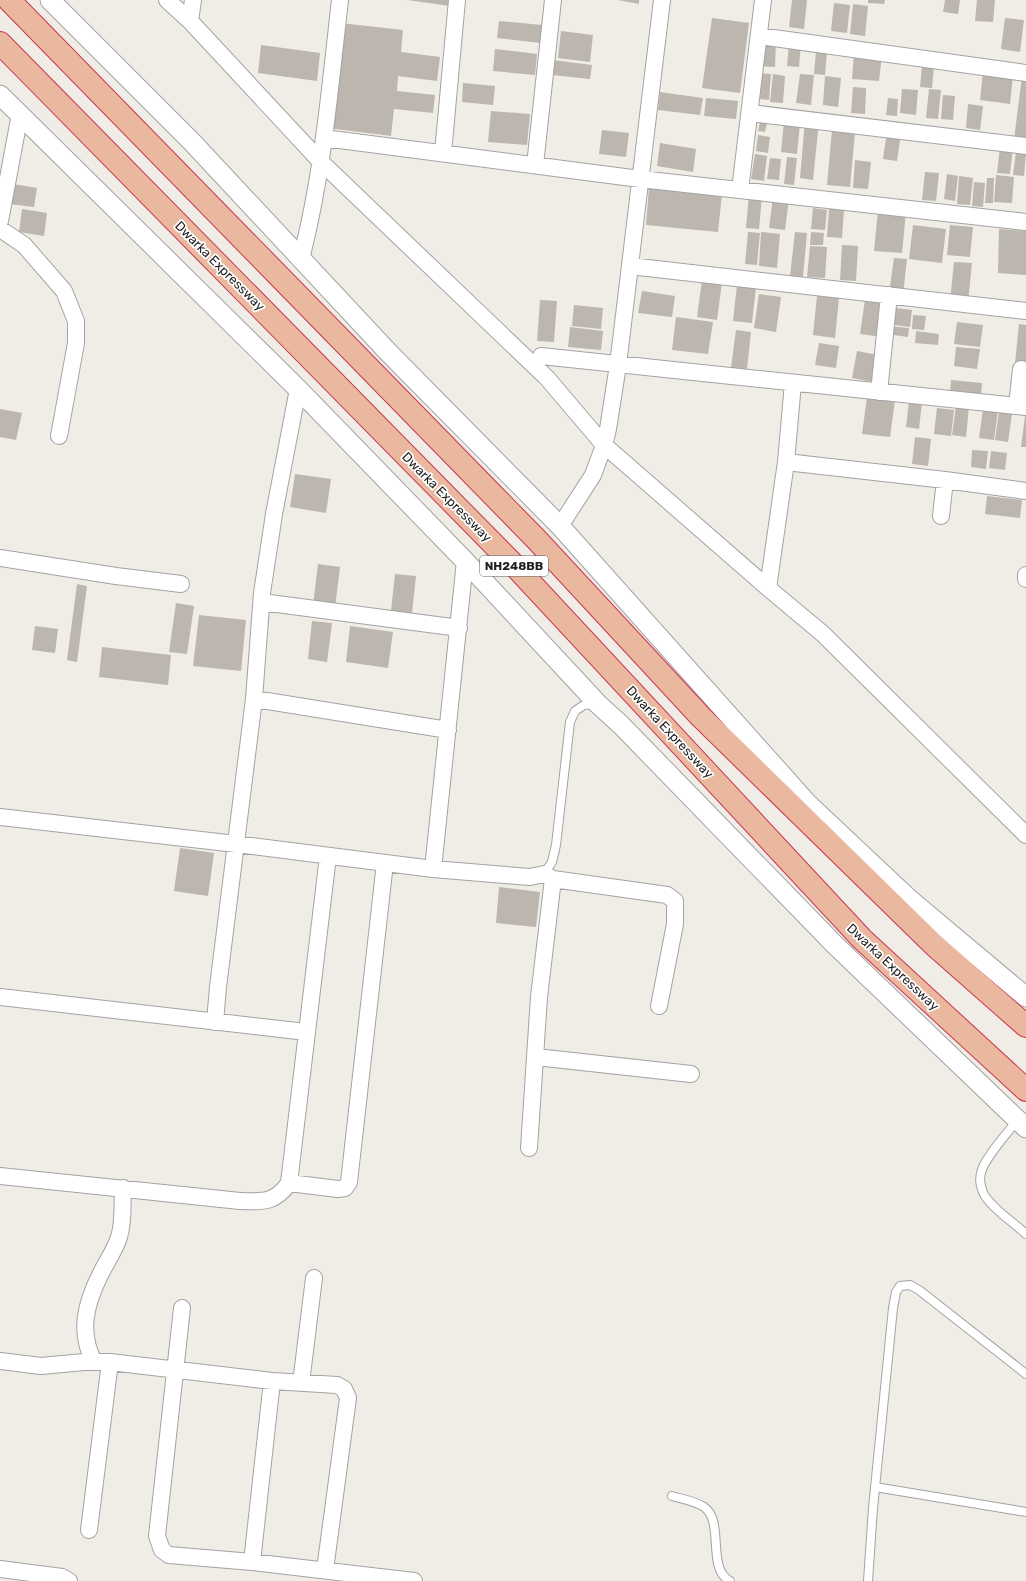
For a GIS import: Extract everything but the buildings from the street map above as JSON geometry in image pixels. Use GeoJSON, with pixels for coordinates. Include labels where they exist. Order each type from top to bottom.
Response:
{"type":"FeatureCollection","features":[{"type":"Feature","properties":{"kind":"highway","name":"NH248BB"},"geometry":{"type":"LineString","coordinates":[[9,0],[537,540],[701,717],[934,945],[1026,1026]]}},
{"type":"Feature","properties":{"kind":"highway","name":"Dwarka Expressway"},"geometry":{"type":"LineString","coordinates":[[0,44],[512,563],[862,939],[1026,1090]]}},
{"type":"Feature","properties":{"kind":"street"},"geometry":{"type":"LineString","coordinates":[[50,0],[192,142],[389,353],[560,526],[808,804],[908,898],[1026,996]]}},
{"type":"Feature","properties":{"kind":"street"},"geometry":{"type":"LineString","coordinates":[[167,0],[190,21],[321,162],[547,378],[604,445],[823,634],[1026,834]]}},
{"type":"Feature","properties":{"kind":"street"},"geometry":{"type":"LineString","coordinates":[[190,21],[193,0]]}},
{"type":"Feature","properties":{"kind":"street"},"geometry":{"type":"LineString","coordinates":[[301,259],[310,224],[321,162],[340,0]]}},
{"type":"Feature","properties":{"kind":"street"},"geometry":{"type":"LineString","coordinates":[[443,153],[457,0]]}},
{"type":"Feature","properties":{"kind":"street"},"geometry":{"type":"LineString","coordinates":[[535,165],[553,0]]}},
{"type":"Feature","properties":{"kind":"street"},"geometry":{"type":"LineString","coordinates":[[560,526],[593,475],[604,445],[618,365],[662,0]]}},
{"type":"Feature","properties":{"kind":"street"},"geometry":{"type":"LineString","coordinates":[[740,190],[763,0]]}},
{"type":"Feature","properties":{"kind":"street"},"geometry":{"type":"LineString","coordinates":[[759,36],[1026,73]]}},
{"type":"Feature","properties":{"kind":"street"},"geometry":{"type":"LineString","coordinates":[[0,95],[298,389],[465,561],[598,704],[621,725],[836,945],[1023,1122]]}},
{"type":"Feature","properties":{"kind":"street"},"geometry":{"type":"LineString","coordinates":[[750,113],[1026,146]]}},
{"type":"Feature","properties":{"kind":"street"},"geometry":{"type":"LineString","coordinates":[[0,221],[20,114]]}},
{"type":"Feature","properties":{"kind":"street"},"geometry":{"type":"LineString","coordinates":[[324,138],[640,179],[1026,222]]}},
{"type":"Feature","properties":{"kind":"street"},"geometry":{"type":"LineString","coordinates":[[0,229],[24,245],[54,279],[64,291],[76,320],[76,343],[59,436]]}},
{"type":"Feature","properties":{"kind":"street"},"geometry":{"type":"LineString","coordinates":[[630,266],[1026,310]]}},
{"type":"Feature","properties":{"kind":"street"},"geometry":{"type":"LineString","coordinates":[[879,392],[889,295]]}},
{"type":"Feature","properties":{"kind":"street"},"geometry":{"type":"LineString","coordinates":[[541,356],[1021,407],[1020,369]]}},
{"type":"Feature","properties":{"kind":"street"},"geometry":{"type":"LineString","coordinates":[[768,588],[786,462],[793,382]]}},
{"type":"Feature","properties":{"kind":"street"},"geometry":{"type":"LineString","coordinates":[[215,1022],[218,987],[254,700],[262,602],[274,514],[298,389]]}},
{"type":"Feature","properties":{"kind":"street"},"geometry":{"type":"LineString","coordinates":[[786,462],[945,480],[1026,491]]}},
{"type":"Feature","properties":{"kind":"street"},"geometry":{"type":"LineString","coordinates":[[941,516],[945,480]]}},
{"type":"Feature","properties":{"kind":"street"},"geometry":{"type":"LineString","coordinates":[[0,558],[116,576],[181,584]]}},
{"type":"Feature","properties":{"kind":"street"},"geometry":{"type":"LineString","coordinates":[[432,869],[465,561]]}},
{"type":"Feature","properties":{"kind":"street"},"geometry":{"type":"LineString","coordinates":[[262,602],[459,628]]}},
{"type":"Feature","properties":{"kind":"street"},"geometry":{"type":"LineString","coordinates":[[254,700],[448,730]]}},
{"type":"Feature","properties":{"kind":"street"},"geometry":{"type":"LineString","coordinates":[[0,817],[236,844],[432,869],[530,877],[548,877],[667,895],[675,901],[675,924],[659,1006]]}},
{"type":"Feature","properties":{"kind":"street"},"geometry":{"type":"LineString","coordinates":[[0,1176],[240,1201],[264,1202],[282,1193],[289,1183],[328,856]]}},
{"type":"Feature","properties":{"kind":"street"},"geometry":{"type":"LineString","coordinates":[[289,1183],[338,1189],[345,1188],[349,1182],[385,863]]}},
{"type":"Feature","properties":{"kind":"street"},"geometry":{"type":"LineString","coordinates":[[529,1148],[548,877]]}},
{"type":"Feature","properties":{"kind":"street"},"geometry":{"type":"LineString","coordinates":[[0,997],[306,1032]]}},
{"type":"Feature","properties":{"kind":"street"},"geometry":{"type":"LineString","coordinates":[[536,1057],[691,1074]]}},
{"type":"Feature","properties":{"kind":"street"},"geometry":{"type":"LineString","coordinates":[[94,1362],[85,1340],[86,1318],[94,1288],[119,1236],[123,1188]]}},
{"type":"Feature","properties":{"kind":"street"},"geometry":{"type":"LineString","coordinates":[[301,1383],[314,1278]]}},
{"type":"Feature","properties":{"kind":"street"},"geometry":{"type":"LineString","coordinates":[[182,1308],[157,1536],[162,1550],[169,1555],[252,1562],[414,1581]]}},
{"type":"Feature","properties":{"kind":"street"},"geometry":{"type":"LineString","coordinates":[[0,1361],[41,1366],[110,1362],[272,1381],[337,1385],[344,1389],[348,1398],[325,1570]]}},
{"type":"Feature","properties":{"kind":"street"},"geometry":{"type":"LineString","coordinates":[[89,1530],[110,1362]]}},
{"type":"Feature","properties":{"kind":"street"},"geometry":{"type":"LineString","coordinates":[[252,1562],[272,1381]]}},
{"type":"Feature","properties":{"kind":"street"},"geometry":{"type":"LineString","coordinates":[[0,1569],[62,1577],[69,1581]]}},
{"type":"Feature","properties":{"kind":"lane"},"geometry":{"type":"LineString","coordinates":[[548,877],[556,845],[570,722],[575,711],[584,705],[598,704]]}},
{"type":"Feature","properties":{"kind":"lane"},"geometry":{"type":"LineString","coordinates":[[1023,1122],[987,1160],[981,1173],[980,1186],[985,1196],[995,1207],[1026,1234]]}},
{"type":"Feature","properties":{"kind":"lane"},"geometry":{"type":"LineString","coordinates":[[868,1581],[875,1487],[893,1308],[896,1292],[900,1286],[910,1285],[919,1290],[1026,1374]]}},
{"type":"Feature","properties":{"kind":"lane"},"geometry":{"type":"LineString","coordinates":[[875,1487],[1026,1512]]}},
{"type":"Feature","properties":{"kind":"lane"},"geometry":{"type":"LineString","coordinates":[[672,1496],[694,1502],[705,1508],[710,1515],[713,1524],[720,1570],[725,1579],[730,1581]]}}]}
